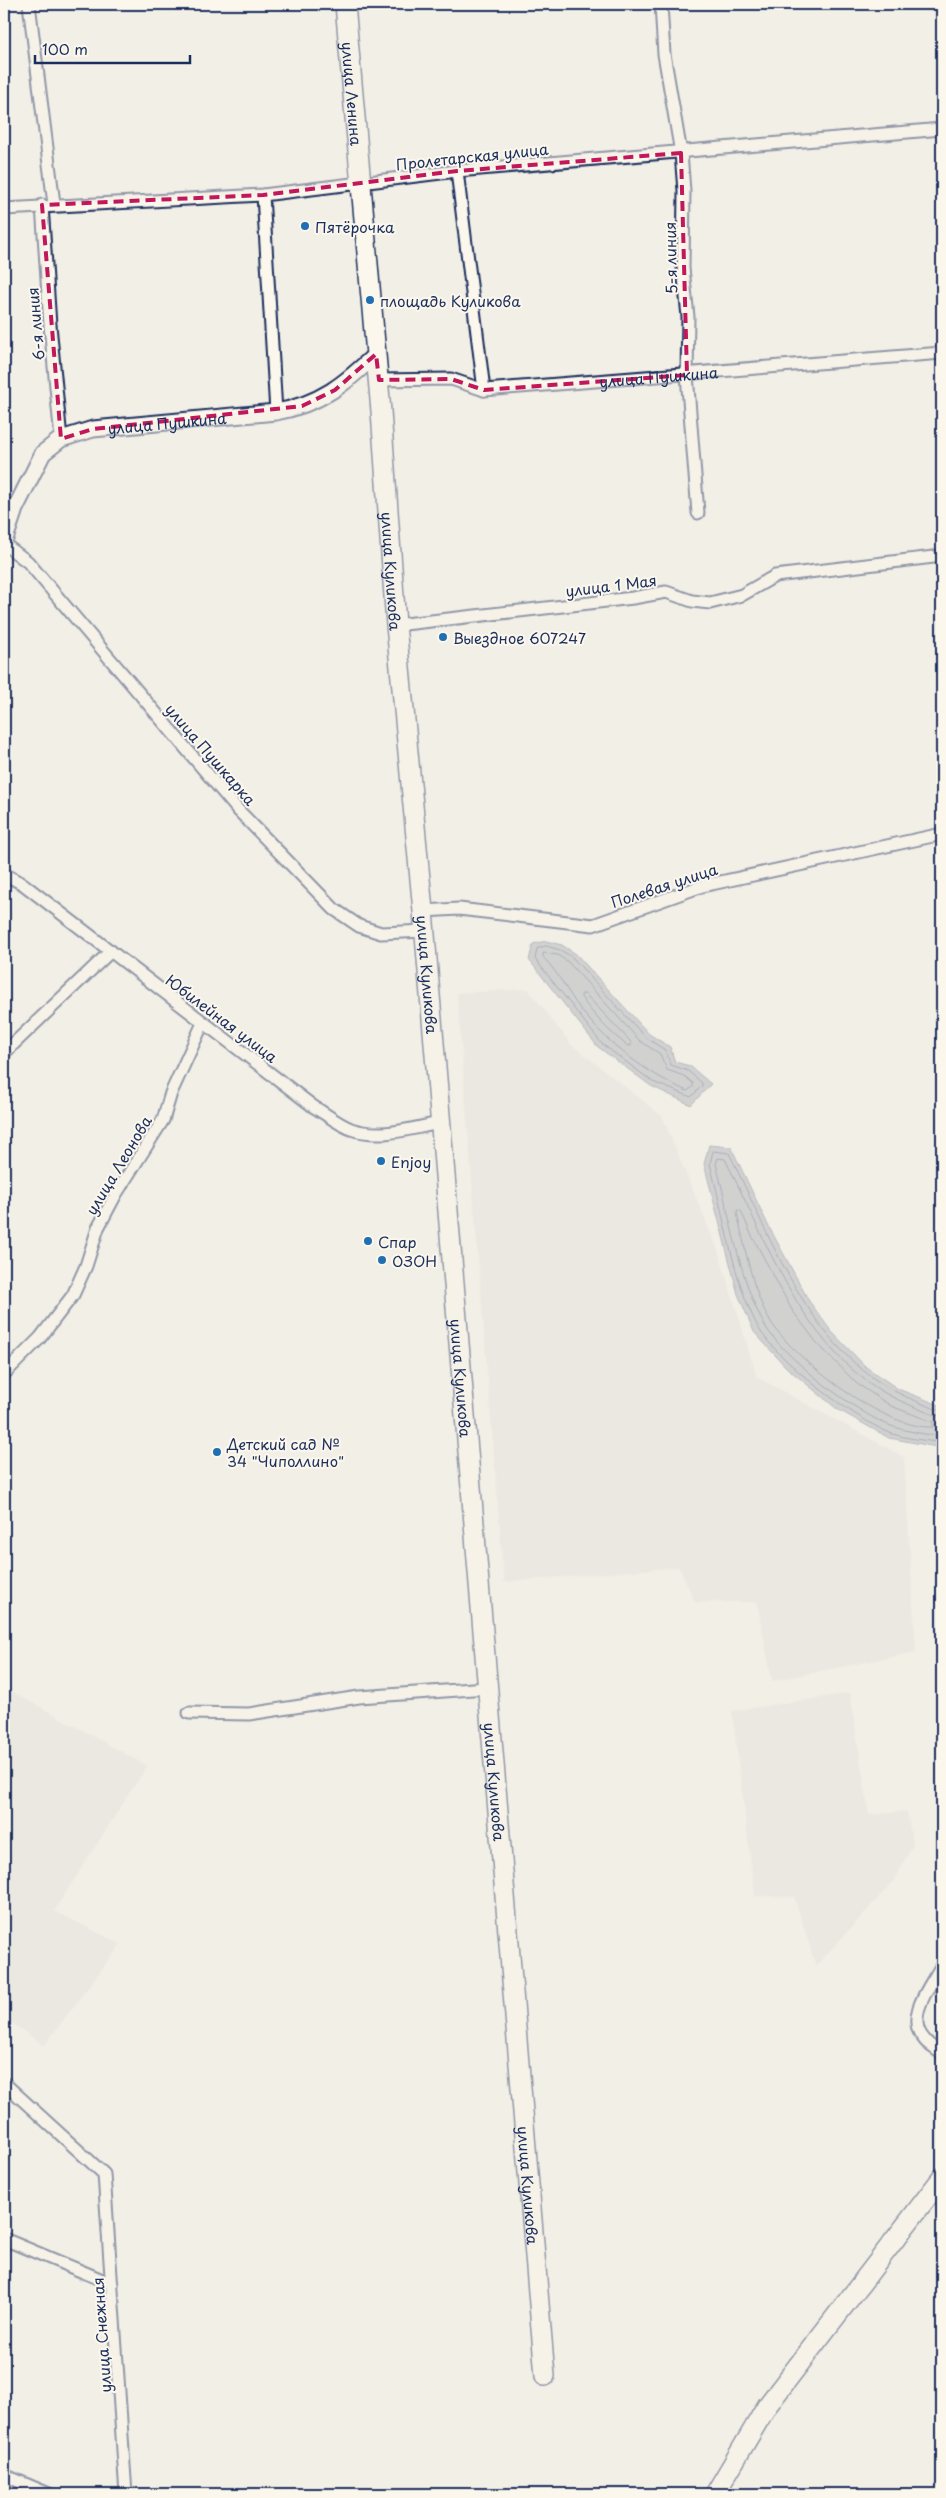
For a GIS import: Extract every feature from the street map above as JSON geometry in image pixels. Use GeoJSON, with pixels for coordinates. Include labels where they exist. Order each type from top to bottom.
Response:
{"type":"FeatureCollection","features":[{"type":"Feature","properties":{"kind":"main road","name":"улица Ленина"},"geometry":{"type":"LineString","coordinates":[[345,4],[361,184]]}},
{"type":"Feature","properties":{"kind":"main road"},"geometry":{"type":"LineString","coordinates":[[361,184],[379,380]]}},
{"type":"Feature","properties":{"kind":"main road","name":"улица Куликова"},"geometry":{"type":"LineString","coordinates":[[379,380],[396,624],[425,931],[545,2376]]}},
{"type":"Feature","properties":{"kind":"main road"},"geometry":{"type":"LineString","coordinates":[[716,2494],[767,2406],[942,2178]]}},
{"type":"Feature","properties":{"kind":"street"},"geometry":{"type":"LineString","coordinates":[[28,4],[54,204]]}},
{"type":"Feature","properties":{"kind":"street","name":"5-я линия"},"geometry":{"type":"LineString","coordinates":[[661,4],[664,54],[681,152],[684,191],[683,268],[688,317],[688,375],[698,513]]}},
{"type":"Feature","properties":{"kind":"street","name":"Пролетарская улица"},"geometry":{"type":"LineString","coordinates":[[4,209],[54,204],[263,195],[457,171],[942,129]]}},
{"type":"Feature","properties":{"kind":"street"},"geometry":{"type":"LineString","coordinates":[[457,171],[484,390]]}},
{"type":"Feature","properties":{"kind":"street"},"geometry":{"type":"LineString","coordinates":[[263,195],[276,412]]}},
{"type":"Feature","properties":{"kind":"street","name":"6-я линия"},"geometry":{"type":"LineString","coordinates":[[42,205],[50,325],[61,439]]}},
{"type":"Feature","properties":{"kind":"street","name":"улица Пушкина"},"geometry":{"type":"LineString","coordinates":[[379,380],[450,379],[484,390],[942,353]]}},
{"type":"Feature","properties":{"kind":"street","name":"улица Пушкина"},"geometry":{"type":"LineString","coordinates":[[4,543],[10,506],[42,453],[61,439],[93,429],[276,412],[314,402],[353,377],[376,354]]}},
{"type":"Feature","properties":{"kind":"street","name":"улица Пушкарка"},"geometry":{"type":"LineString","coordinates":[[4,543],[28,562],[238,810],[334,909],[359,926],[382,933],[425,931]]}},
{"type":"Feature","properties":{"kind":"street","name":"улица 1 Мая"},"geometry":{"type":"LineString","coordinates":[[396,624],[633,598],[666,592],[692,601],[710,604],[742,595],[776,576],[942,556]]}},
{"type":"Feature","properties":{"kind":"street","name":"Полевая улица"},"geometry":{"type":"LineString","coordinates":[[423,912],[459,909],[593,925],[702,886],[942,834]]}},
{"type":"Feature","properties":{"kind":"street","name":"Юбилейная улица"},"geometry":{"type":"LineString","coordinates":[[4,874],[23,884],[314,1107],[352,1129],[368,1133],[394,1132],[440,1123]]}},
{"type":"Feature","properties":{"kind":"street"},"geometry":{"type":"LineString","coordinates":[[4,1053],[111,951]]}},
{"type":"Feature","properties":{"kind":"street","name":"улица Леонова"},"geometry":{"type":"LineString","coordinates":[[4,1374],[40,1338],[73,1295],[86,1266],[98,1228],[116,1194],[163,1120],[171,1093],[203,1023]]}},
{"type":"Feature","properties":{"kind":"street"},"geometry":{"type":"LineString","coordinates":[[189,1713],[249,1714],[359,1697],[488,1688]]}},
{"type":"Feature","properties":{"kind":"street"},"geometry":{"type":"LineString","coordinates":[[942,1965],[918,2008],[916,2026],[924,2039],[942,2054]]}},
{"type":"Feature","properties":{"kind":"street","name":"улица Снежная"},"geometry":{"type":"LineString","coordinates":[[4,2083],[104,2174],[126,2494]]}},
{"type":"Feature","properties":{"kind":"street"},"geometry":{"type":"LineString","coordinates":[[4,2239],[112,2284]]}},
{"type":"Feature","properties":{"kind":"street"},"geometry":{"type":"LineString","coordinates":[[4,2475],[50,2494]]}},
{"type":"Feature","properties":{"kind":"highlighted area"},"geometry":{"type":"Polygon","coordinates":[[[681,153],[687,375],[484,390],[451,379],[379,380],[376,354],[335,390],[302,406],[93,429],[61,439],[42,205],[263,195],[457,171],[681,153]]]}},
{"type":"Feature","properties":{"kind":"shaded area"},"geometry":{"type":"Polygon","coordinates":[[[528,989],[571,1044],[662,1116],[718,1250],[757,1377],[904,1457],[916,1652],[772,1681],[757,1602],[695,1602],[679,1567],[504,1582],[457,993],[528,989]]]}},
{"type":"Feature","properties":{"kind":"shaded area"},"geometry":{"type":"Polygon","coordinates":[[[4,1687],[147,1766],[54,1911],[121,1944],[44,2046],[4,2017],[4,1687]]]}},
{"type":"Feature","properties":{"kind":"shaded area"},"geometry":{"type":"Polygon","coordinates":[[[850,1693],[869,1815],[907,1811],[913,1845],[893,1882],[816,1966],[794,1897],[755,1896],[732,1711],[850,1693]]]}},
{"type":"Feature","properties":{"kind":"water"},"geometry":{"type":"Polygon","coordinates":[[[546,941],[562,945],[576,954],[649,1034],[670,1047],[675,1062],[690,1066],[711,1084],[691,1105],[651,1086],[598,1047],[529,960],[533,944],[546,941]]]}},
{"type":"Feature","properties":{"kind":"water"},"geometry":{"type":"Polygon","coordinates":[[[709,1145],[731,1147],[768,1225],[809,1301],[831,1331],[866,1367],[898,1389],[942,1406],[942,1448],[889,1438],[837,1409],[786,1367],[754,1332],[738,1294],[704,1164],[709,1145]]]}},
{"type":"Feature","properties":{"kind":"place","name":"Пятёрочка"},"geometry":{"type":"Point","coordinates":[305,226]}},
{"type":"Feature","properties":{"kind":"place","name":"площадь Куликова"},"geometry":{"type":"Point","coordinates":[370,300]}},
{"type":"Feature","properties":{"kind":"place","name":"Выездное 607247"},"geometry":{"type":"Point","coordinates":[443,637]}},
{"type":"Feature","properties":{"kind":"place","name":"Enjoy"},"geometry":{"type":"Point","coordinates":[381,1161]}},
{"type":"Feature","properties":{"kind":"place","name":"Спар"},"geometry":{"type":"Point","coordinates":[368,1241]}},
{"type":"Feature","properties":{"kind":"place","name":"ОЗОН"},"geometry":{"type":"Point","coordinates":[382,1260]}},
{"type":"Feature","properties":{"kind":"place","name":"Детский сад № 34 \"Чиполлино\""},"geometry":{"type":"Point","coordinates":[217,1452]}}]}
